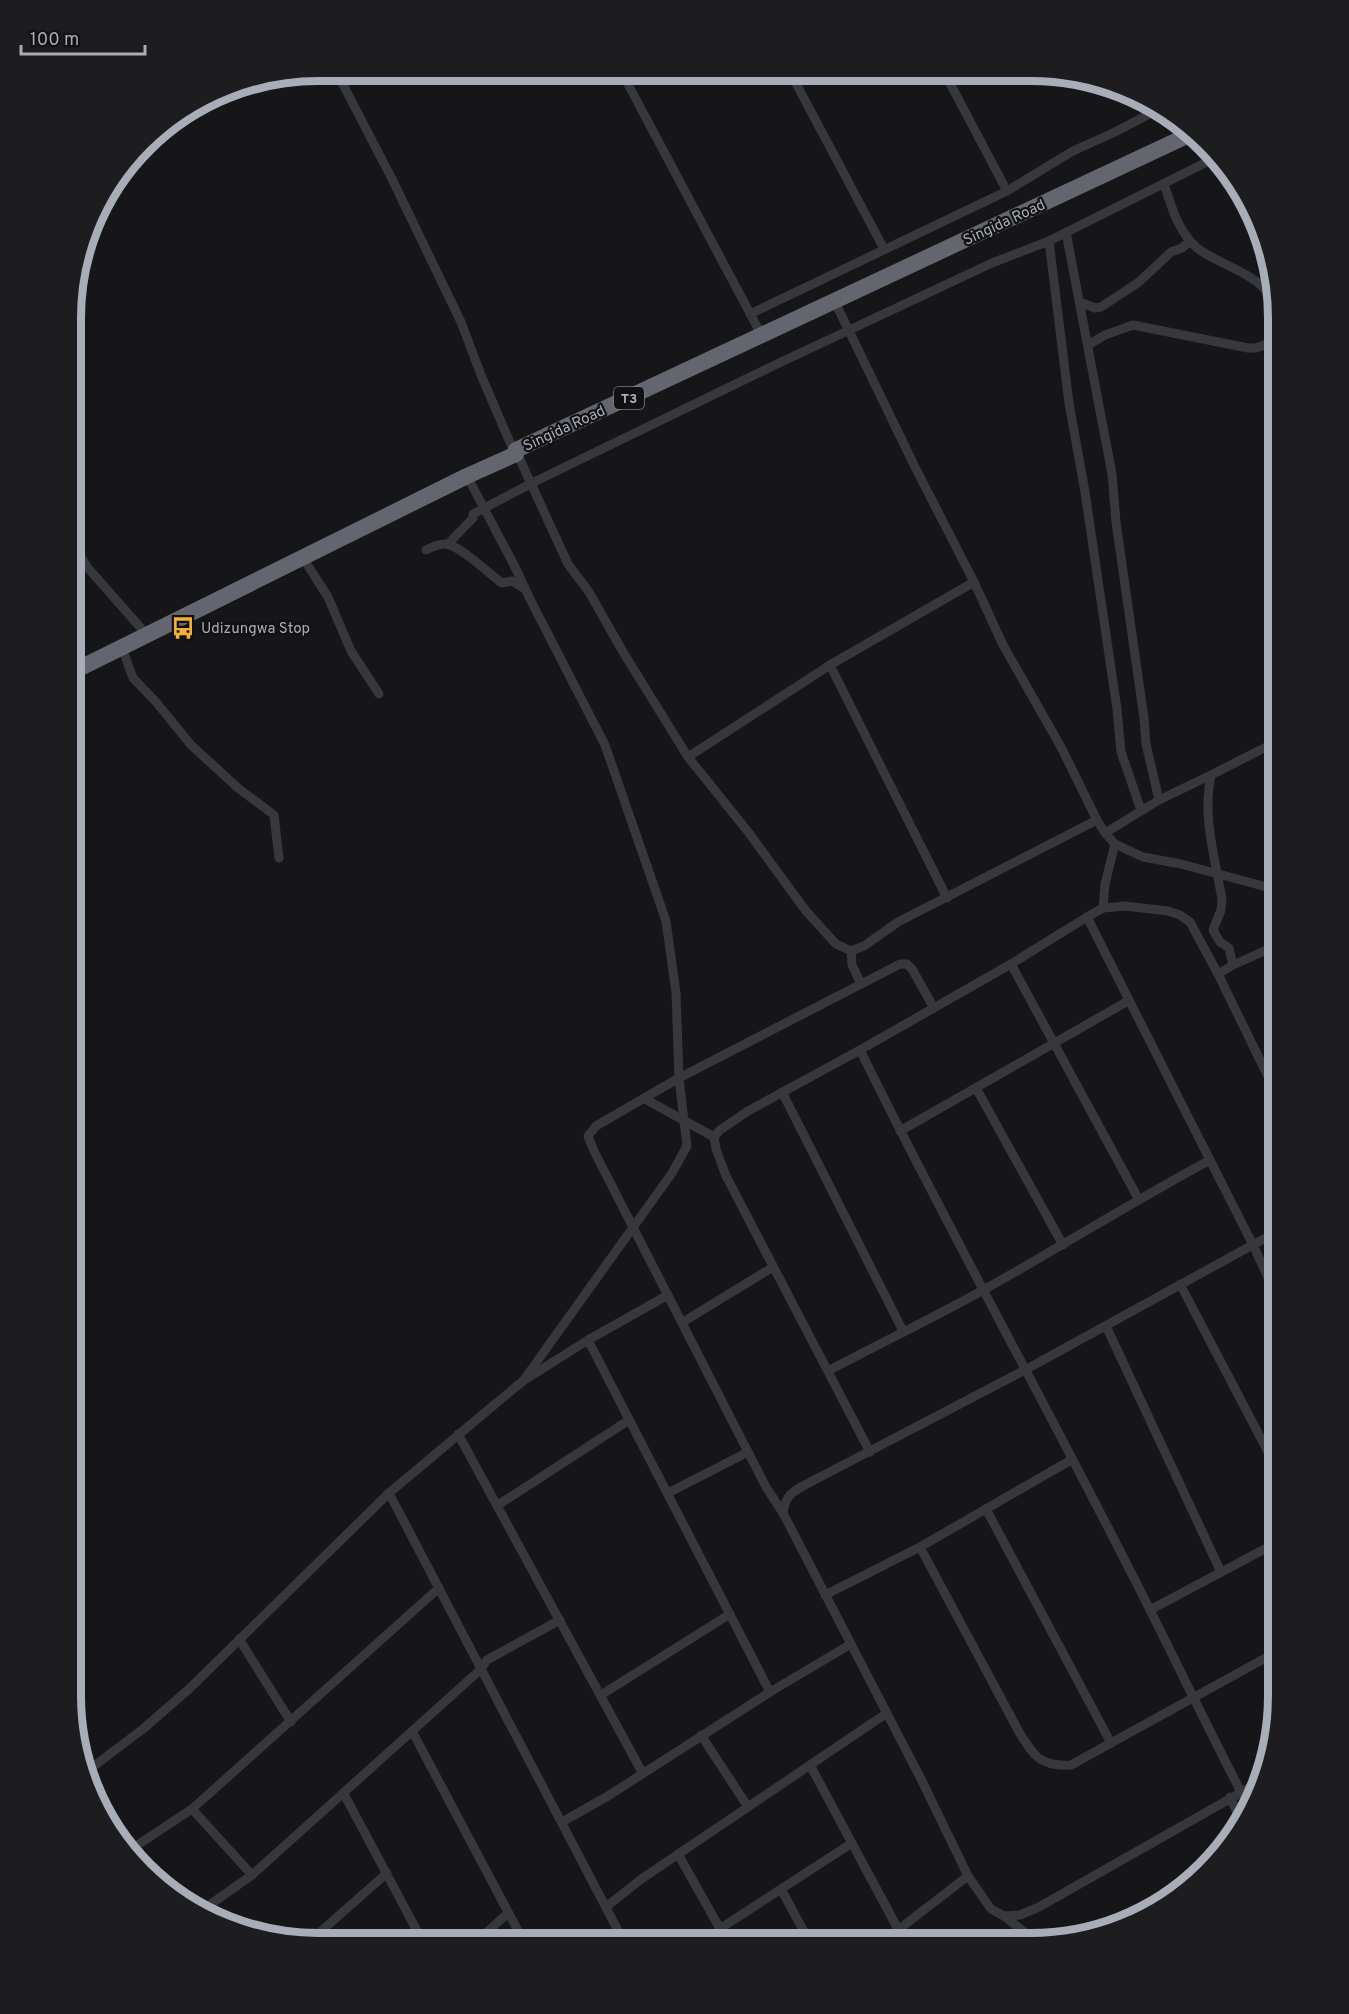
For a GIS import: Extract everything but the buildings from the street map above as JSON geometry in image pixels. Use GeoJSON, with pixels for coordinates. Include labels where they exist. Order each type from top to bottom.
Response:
{"type":"FeatureCollection","features":[{"type":"Feature","properties":{"kind":"highway","name":"Singida Road"},"geometry":{"type":"LineString","coordinates":[[81,668],[516,452],[1184,137]]}},
{"type":"Feature","properties":{"kind":"street"},"geometry":{"type":"LineString","coordinates":[[342,81],[392,178],[461,322],[481,375],[568,564],[589,592],[628,661],[688,757],[749,832],[806,911],[836,944],[851,951],[864,946],[898,922],[1097,820]]}},
{"type":"Feature","properties":{"kind":"street"},"geometry":{"type":"LineString","coordinates":[[626,81],[762,336]]}},
{"type":"Feature","properties":{"kind":"street"},"geometry":{"type":"LineString","coordinates":[[795,81],[884,249]]}},
{"type":"Feature","properties":{"kind":"street"},"geometry":{"type":"LineString","coordinates":[[949,81],[1007,191]]}},
{"type":"Feature","properties":{"kind":"street"},"geometry":{"type":"LineString","coordinates":[[750,314],[1007,191],[1074,151],[1108,136],[1147,112]]}},
{"type":"Feature","properties":{"kind":"street"},"geometry":{"type":"LineString","coordinates":[[426,550],[448,544],[473,518],[473,514],[532,483],[992,263],[1049,241],[1208,161]]}},
{"type":"Feature","properties":{"kind":"street"},"geometry":{"type":"LineString","coordinates":[[1164,184],[1177,220],[1190,241],[1206,254],[1242,272],[1266,291]]}},
{"type":"Feature","properties":{"kind":"street"},"geometry":{"type":"LineString","coordinates":[[1066,232],[1112,474],[1116,522],[1146,744],[1159,800]]}},
{"type":"Feature","properties":{"kind":"street"},"geometry":{"type":"LineString","coordinates":[[1049,241],[1069,403],[1087,503],[1121,752],[1141,810]]}},
{"type":"Feature","properties":{"kind":"street"},"geometry":{"type":"LineString","coordinates":[[1080,302],[1095,308],[1101,307],[1139,282],[1171,252],[1182,248],[1190,241]]}},
{"type":"Feature","properties":{"kind":"street"},"geometry":{"type":"LineString","coordinates":[[835,302],[1003,645],[1061,747],[1105,833],[1115,844],[1143,857],[1180,864],[1268,888]]}},
{"type":"Feature","properties":{"kind":"street"},"geometry":{"type":"LineString","coordinates":[[1088,345],[1105,335],[1133,326],[1248,348],[1267,344],[1268,338]]}},
{"type":"Feature","properties":{"kind":"street"},"geometry":{"type":"LineString","coordinates":[[467,476],[605,745],[666,921],[676,993],[679,1078],[687,1146],[682,1157],[633,1229],[524,1381]]}},
{"type":"Feature","properties":{"kind":"street"},"geometry":{"type":"LineString","coordinates":[[448,544],[463,552],[502,583],[512,581],[525,590]]}},
{"type":"Feature","properties":{"kind":"street"},"geometry":{"type":"LineString","coordinates":[[81,557],[147,635]]}},
{"type":"Feature","properties":{"kind":"street"},"geometry":{"type":"LineString","coordinates":[[303,558],[328,597],[351,651],[379,694]]}},
{"type":"Feature","properties":{"kind":"street"},"geometry":{"type":"LineString","coordinates":[[688,757],[830,665],[974,582]]}},
{"type":"Feature","properties":{"kind":"street"},"geometry":{"type":"LineString","coordinates":[[122,648],[133,678],[192,746],[238,788],[274,815],[279,858]]}},
{"type":"Feature","properties":{"kind":"street"},"geometry":{"type":"LineString","coordinates":[[830,665],[947,898]]}},
{"type":"Feature","properties":{"kind":"street"},"geometry":{"type":"LineString","coordinates":[[1105,833],[1159,800],[1268,746]]}},
{"type":"Feature","properties":{"kind":"street"},"geometry":{"type":"LineString","coordinates":[[1212,775],[1207,811],[1222,899],[1221,910],[1213,930],[1220,942],[1229,948],[1233,965]]}},
{"type":"Feature","properties":{"kind":"street"},"geometry":{"type":"LineString","coordinates":[[1103,908],[1105,884],[1115,844]]}},
{"type":"Feature","properties":{"kind":"street"},"geometry":{"type":"LineString","coordinates":[[714,1137],[720,1130],[748,1111],[1011,964],[1103,908],[1125,906],[1168,911],[1190,922],[1268,1076]]}},
{"type":"Feature","properties":{"kind":"street"},"geometry":{"type":"LineString","coordinates":[[1087,917],[1268,1277]]}},
{"type":"Feature","properties":{"kind":"street"},"geometry":{"type":"LineString","coordinates":[[1218,974],[1268,949]]}},
{"type":"Feature","properties":{"kind":"street"},"geometry":{"type":"LineString","coordinates":[[851,951],[852,965],[861,984]]}},
{"type":"Feature","properties":{"kind":"street"},"geometry":{"type":"LineString","coordinates":[[934,1008],[908,964],[900,964],[679,1078],[596,1126],[588,1136],[633,1229],[683,1322],[766,1487],[783,1513],[887,1713],[968,1876],[991,1909],[1022,1933]]}},
{"type":"Feature","properties":{"kind":"street"},"geometry":{"type":"LineString","coordinates":[[1011,964],[1138,1198]]}},
{"type":"Feature","properties":{"kind":"street"},"geometry":{"type":"LineString","coordinates":[[900,1131],[1128,1001]]}},
{"type":"Feature","properties":{"kind":"street"},"geometry":{"type":"LineString","coordinates":[[860,1050],[1150,1610],[1192,1699],[1241,1792]]}},
{"type":"Feature","properties":{"kind":"street"},"geometry":{"type":"LineString","coordinates":[[975,1088],[1063,1245]]}},
{"type":"Feature","properties":{"kind":"street"},"geometry":{"type":"LineString","coordinates":[[782,1092],[903,1331]]}},
{"type":"Feature","properties":{"kind":"street"},"geometry":{"type":"LineString","coordinates":[[645,1099],[714,1137]]}},
{"type":"Feature","properties":{"kind":"street"},"geometry":{"type":"LineString","coordinates":[[714,1137],[726,1176],[870,1452]]}},
{"type":"Feature","properties":{"kind":"street"},"geometry":{"type":"LineString","coordinates":[[828,1371],[984,1290],[1063,1245],[1138,1198],[1210,1160]]}},
{"type":"Feature","properties":{"kind":"street"},"geometry":{"type":"LineString","coordinates":[[783,1513],[784,1502],[789,1494],[1025,1370],[1268,1237]]}},
{"type":"Feature","properties":{"kind":"street"},"geometry":{"type":"LineString","coordinates":[[683,1322],[773,1267]]}},
{"type":"Feature","properties":{"kind":"street"},"geometry":{"type":"LineString","coordinates":[[1180,1284],[1268,1452]]}},
{"type":"Feature","properties":{"kind":"street"},"geometry":{"type":"LineString","coordinates":[[92,1767],[143,1729],[189,1689],[389,1493],[458,1434],[524,1381],[588,1340],[668,1295]]}},
{"type":"Feature","properties":{"kind":"street"},"geometry":{"type":"LineString","coordinates":[[1106,1326],[1221,1572]]}},
{"type":"Feature","properties":{"kind":"street"},"geometry":{"type":"LineString","coordinates":[[588,1340],[770,1692]]}},
{"type":"Feature","properties":{"kind":"street"},"geometry":{"type":"LineString","coordinates":[[498,1505],[630,1420]]}},
{"type":"Feature","properties":{"kind":"street"},"geometry":{"type":"LineString","coordinates":[[458,1434],[642,1772]]}},
{"type":"Feature","properties":{"kind":"street"},"geometry":{"type":"LineString","coordinates":[[668,1493],[748,1452]]}},
{"type":"Feature","properties":{"kind":"street"},"geometry":{"type":"LineString","coordinates":[[825,1595],[920,1547],[1071,1460]]}},
{"type":"Feature","properties":{"kind":"street"},"geometry":{"type":"LineString","coordinates":[[389,1493],[619,1933]]}},
{"type":"Feature","properties":{"kind":"street"},"geometry":{"type":"LineString","coordinates":[[986,1509],[1111,1743]]}},
{"type":"Feature","properties":{"kind":"street"},"geometry":{"type":"LineString","coordinates":[[920,1547],[1019,1732],[1035,1755],[1055,1766],[1071,1765],[1268,1657]]}},
{"type":"Feature","properties":{"kind":"street"},"geometry":{"type":"LineString","coordinates":[[1150,1610],[1268,1547]]}},
{"type":"Feature","properties":{"kind":"street"},"geometry":{"type":"LineString","coordinates":[[136,1847],[192,1809],[439,1588]]}},
{"type":"Feature","properties":{"kind":"street"},"geometry":{"type":"LineString","coordinates":[[601,1695],[730,1614]]}},
{"type":"Feature","properties":{"kind":"street"},"geometry":{"type":"LineString","coordinates":[[208,1906],[252,1875],[344,1794],[480,1670],[487,1660],[560,1620]]}},
{"type":"Feature","properties":{"kind":"street"},"geometry":{"type":"LineString","coordinates":[[239,1639],[291,1722]]}},
{"type":"Feature","properties":{"kind":"street"},"geometry":{"type":"LineString","coordinates":[[562,1822],[609,1796],[642,1772],[851,1644]]}},
{"type":"Feature","properties":{"kind":"street"},"geometry":{"type":"LineString","coordinates":[[606,1907],[640,1880],[887,1713]]}},
{"type":"Feature","properties":{"kind":"street"},"geometry":{"type":"LineString","coordinates":[[412,1731],[519,1933]]}},
{"type":"Feature","properties":{"kind":"street"},"geometry":{"type":"LineString","coordinates":[[701,1735],[748,1807]]}},
{"type":"Feature","properties":{"kind":"street"},"geometry":{"type":"LineString","coordinates":[[810,1765],[898,1929]]}},
{"type":"Feature","properties":{"kind":"street"},"geometry":{"type":"LineString","coordinates":[[1004,1917],[1020,1915],[1039,1907],[1249,1787]]}},
{"type":"Feature","properties":{"kind":"street"},"geometry":{"type":"LineString","coordinates":[[344,1794],[418,1933]]}},
{"type":"Feature","properties":{"kind":"street"},"geometry":{"type":"LineString","coordinates":[[1230,1797],[1237,1812]]}},
{"type":"Feature","properties":{"kind":"street"},"geometry":{"type":"LineString","coordinates":[[192,1809],[252,1875]]}},
{"type":"Feature","properties":{"kind":"street"},"geometry":{"type":"LineString","coordinates":[[721,1928],[852,1843]]}},
{"type":"Feature","properties":{"kind":"street"},"geometry":{"type":"LineString","coordinates":[[678,1854],[723,1933]]}},
{"type":"Feature","properties":{"kind":"street"},"geometry":{"type":"LineString","coordinates":[[327,1933],[387,1873]]}},
{"type":"Feature","properties":{"kind":"street"},"geometry":{"type":"LineString","coordinates":[[893,1933],[968,1876]]}},
{"type":"Feature","properties":{"kind":"street"},"geometry":{"type":"LineString","coordinates":[[781,1889],[805,1933]]}},
{"type":"Feature","properties":{"kind":"street"},"geometry":{"type":"LineString","coordinates":[[486,1933],[508,1913]]}},
{"type":"Feature","properties":{"kind":"place","name":"Udizungwa Stop"},"geometry":{"type":"Point","coordinates":[183,628]}}]}
